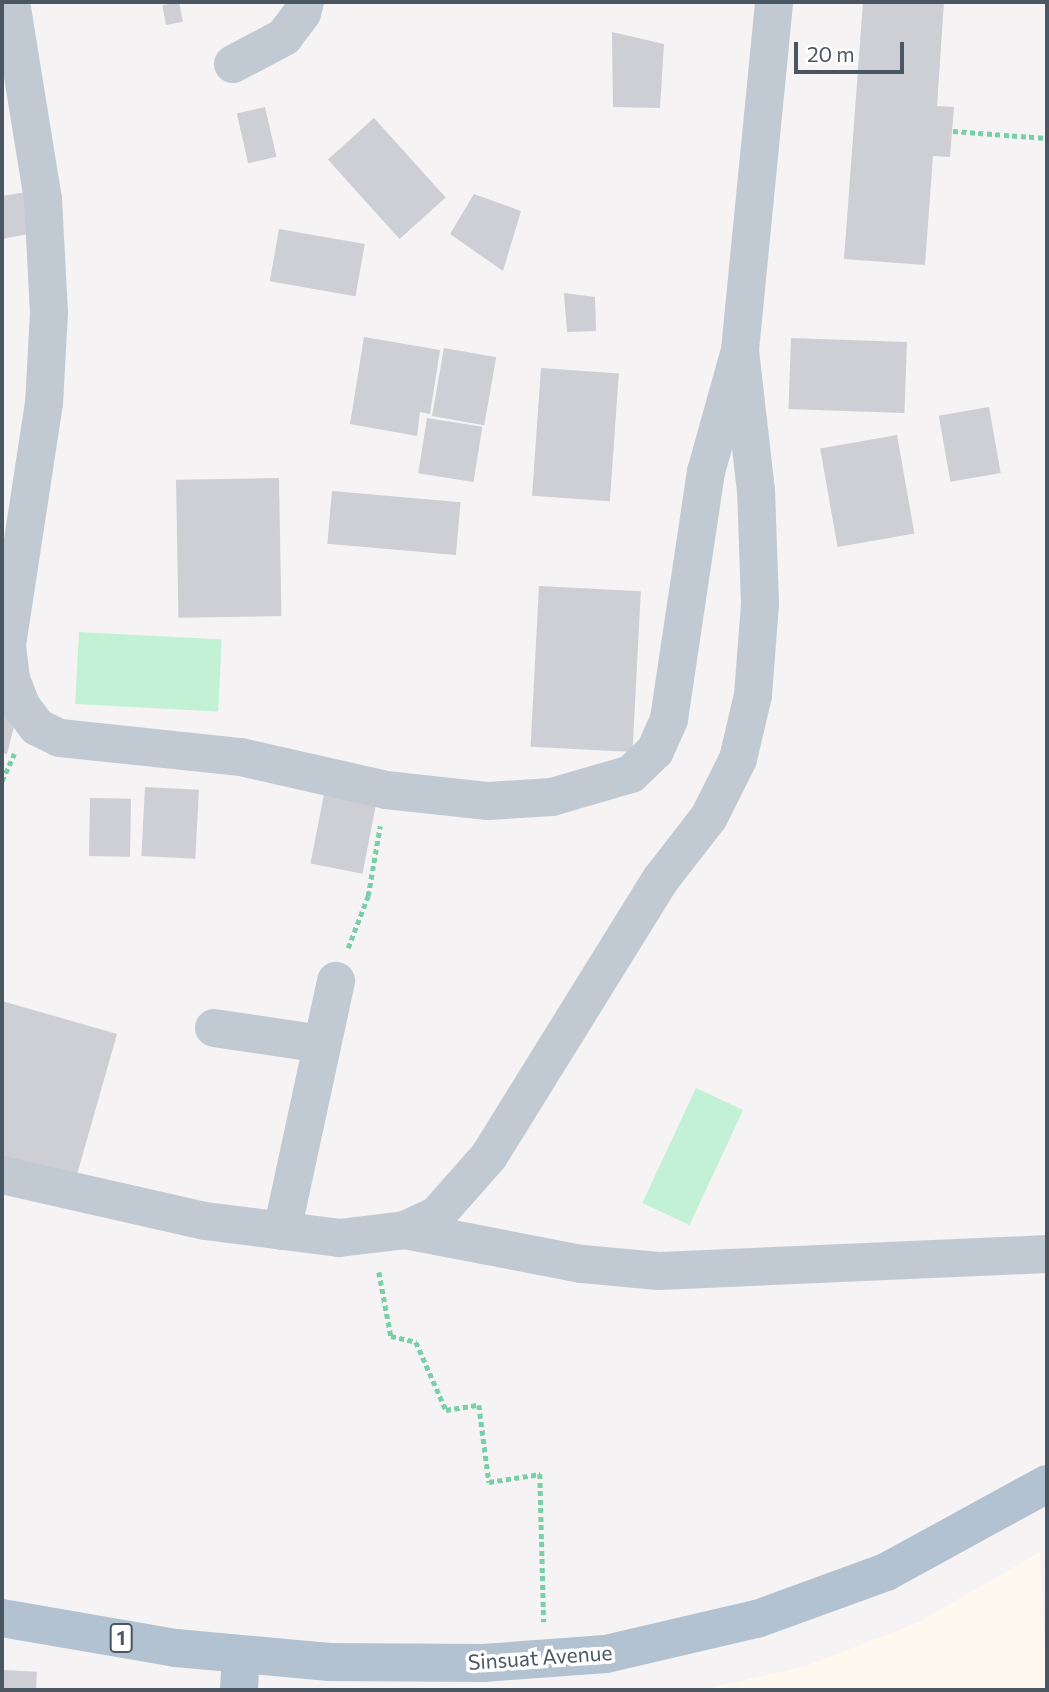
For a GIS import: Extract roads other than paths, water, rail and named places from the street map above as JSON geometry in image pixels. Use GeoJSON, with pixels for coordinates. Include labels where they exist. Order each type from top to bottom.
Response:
{"type":"FeatureCollection","features":[{"type":"Feature","properties":{"kind":"main road","name":"Sinsuat Avenue"},"geometry":{"type":"LineString","coordinates":[[2,1618],[240,1673],[399,1664],[542,1661],[606,1654],[682,1639],[757,1619],[886,1572],[1047,1484]]}},
{"type":"Feature","properties":{"kind":"street"},"geometry":{"type":"LineString","coordinates":[[11,2],[43,199],[49,312],[44,403],[7,646],[10,679],[37,727],[60,738],[241,757],[386,790],[488,801],[552,797],[631,774],[655,751],[668,719],[706,472],[740,350],[774,2]]}},
{"type":"Feature","properties":{"kind":"street"},"geometry":{"type":"LineString","coordinates":[[233,64],[284,37],[302,13],[305,2]]}},
{"type":"Feature","properties":{"kind":"street"},"geometry":{"type":"LineString","coordinates":[[405,1230],[437,1214],[489,1156],[634,921],[709,817],[738,760],[753,695],[760,604],[756,491],[740,350]]}},
{"type":"Feature","properties":{"kind":"street"},"geometry":{"type":"LineString","coordinates":[[282,1231],[336,981]]}},
{"type":"Feature","properties":{"kind":"street"},"geometry":{"type":"LineString","coordinates":[[214,1028],[322,1044]]}},
{"type":"Feature","properties":{"kind":"street"},"geometry":{"type":"LineString","coordinates":[[2,1175],[133,1207],[282,1231],[338,1238],[405,1230],[582,1264],[659,1270],[1047,1254]]}}]}
